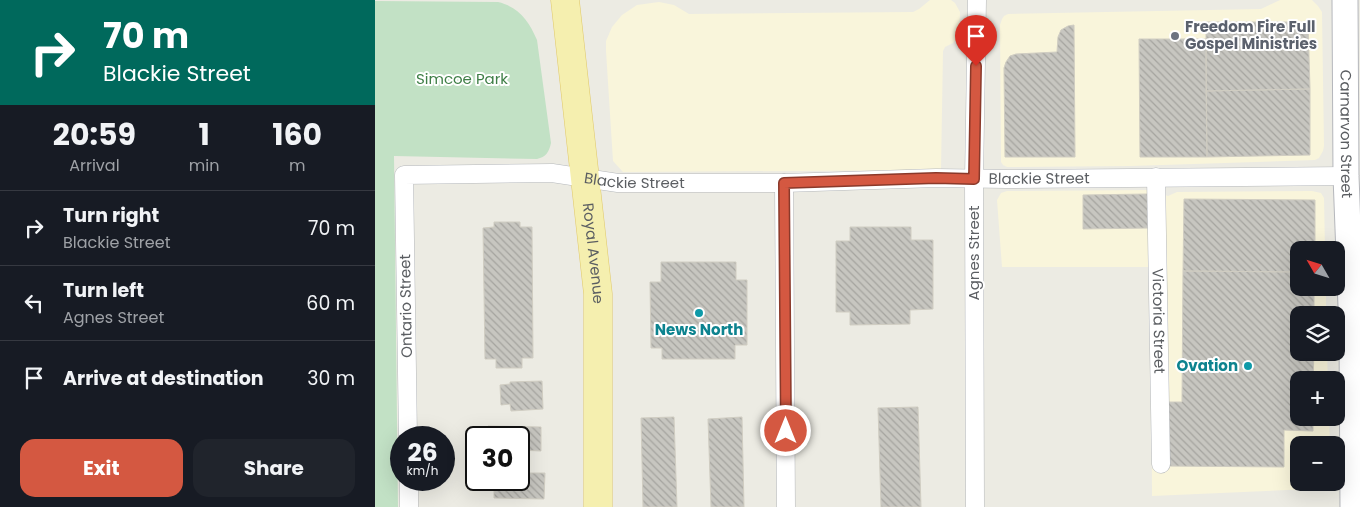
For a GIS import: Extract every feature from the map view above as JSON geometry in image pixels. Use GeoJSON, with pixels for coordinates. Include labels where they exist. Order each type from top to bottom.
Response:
{"type":"FeatureCollection","features":[{"type":"Feature","properties":{"kind":"main road","name":"Royal Avenue"},"geometry":{"type":"LineString","coordinates":[[565,0],[598,294],[598,507]]}},
{"type":"Feature","properties":{"kind":"street","name":"Agnes Street"},"geometry":{"type":"LineString","coordinates":[[975,507],[974,179],[977,0]]}},
{"type":"Feature","properties":{"kind":"street","name":"Carnarvon Street"},"geometry":{"type":"LineString","coordinates":[[1345,0],[1346,176],[1351,324],[1353,507]]}},
{"type":"Feature","properties":{"kind":"street","name":"Blackie Street"},"geometry":{"type":"LineString","coordinates":[[404,175],[552,173],[619,183],[784,183],[936,178],[1346,176]]}},
{"type":"Feature","properties":{"kind":"street","name":"Ontario Street"},"geometry":{"type":"LineString","coordinates":[[404,175],[408,426]]}},
{"type":"Feature","properties":{"kind":"street","name":"Victoria Street"},"geometry":{"type":"LineString","coordinates":[[1156,177],[1161,464]]}},
{"type":"Feature","properties":{"kind":"street"},"geometry":{"type":"LineString","coordinates":[[784,183],[786,507]]}},
{"type":"Feature","properties":{"kind":"street"},"geometry":{"type":"LineString","coordinates":[[409,491],[409,507]]}},
{"type":"Feature","properties":{"kind":"shaded area"},"geometry":{"type":"Polygon","coordinates":[[[930,0],[951,0],[960,12],[959,36],[953,43],[945,47],[943,51],[941,170],[623,172],[613,161],[606,41],[612,27],[622,15],[637,5],[659,2],[674,5],[689,14],[913,12],[930,0]]]}},
{"type":"Feature","properties":{"kind":"shaded area"},"geometry":{"type":"Polygon","coordinates":[[[1280,0],[1312,0],[1322,12],[1324,146],[1319,158],[1315,160],[1131,166],[1007,167],[1001,162],[1000,25],[1004,16],[1008,14],[1261,9],[1280,0]]]}},
{"type":"Feature","properties":{"kind":"shaded area"},"geometry":{"type":"Polygon","coordinates":[[[1151,190],[1168,196],[1177,192],[1312,191],[1321,193],[1324,198],[1325,241],[1290,241],[1290,296],[1326,296],[1326,306],[1290,306],[1290,361],[1327,361],[1328,371],[1290,371],[1290,426],[1329,426],[1330,436],[1290,436],[1290,490],[1152,496],[1151,267],[1002,267],[997,200],[1001,193],[1007,191],[1151,190]]]}},
{"type":"Feature","properties":{"kind":"green space","name":"Simcoe Park"},"geometry":{"type":"Polygon","coordinates":[[[375,1],[498,2],[517,11],[527,21],[537,40],[551,143],[547,154],[537,159],[394,156],[397,426],[390,426],[390,491],[398,491],[398,507],[375,507],[375,1]]]}},
{"type":"Feature","properties":{"kind":"building"},"geometry":{"type":"Polygon","coordinates":[[[1206,22],[1308,22],[1310,89],[1206,91],[1206,22]]]}},
{"type":"Feature","properties":{"kind":"building"},"geometry":{"type":"Polygon","coordinates":[[[1074,25],[1075,157],[1005,157],[1004,68],[1006,62],[1010,56],[1016,54],[1057,52],[1058,37],[1061,30],[1074,25]]]}},
{"type":"Feature","properties":{"kind":"building"},"geometry":{"type":"Polygon","coordinates":[[[1139,39],[1206,39],[1207,157],[1140,157],[1139,39]]]}},
{"type":"Feature","properties":{"kind":"building"},"geometry":{"type":"Polygon","coordinates":[[[1310,89],[1310,155],[1207,157],[1206,91],[1310,89]]]}},
{"type":"Feature","properties":{"kind":"building"},"geometry":{"type":"Polygon","coordinates":[[[1148,194],[1148,228],[1083,229],[1083,195],[1148,194]]]}},
{"type":"Feature","properties":{"kind":"building"},"geometry":{"type":"Polygon","coordinates":[[[1184,199],[1315,200],[1315,241],[1290,241],[1290,272],[1183,271],[1184,199]]]}},
{"type":"Feature","properties":{"kind":"building"},"geometry":{"type":"Polygon","coordinates":[[[494,222],[520,222],[520,227],[532,227],[533,358],[522,358],[522,368],[496,368],[496,359],[485,359],[483,228],[494,227],[494,222]]]}},
{"type":"Feature","properties":{"kind":"building"},"geometry":{"type":"Polygon","coordinates":[[[850,227],[911,227],[911,240],[933,240],[933,309],[910,310],[910,324],[850,325],[850,312],[836,312],[836,241],[850,241],[850,227]]]}},
{"type":"Feature","properties":{"kind":"building","name":"News North"},"geometry":{"type":"Polygon","coordinates":[[[661,262],[736,262],[736,280],[747,280],[747,345],[735,345],[735,359],[662,359],[662,348],[651,348],[650,282],[661,282],[661,262]]]}},
{"type":"Feature","properties":{"kind":"building","name":"Ovation"},"geometry":{"type":"Polygon","coordinates":[[[1183,271],[1290,272],[1290,296],[1314,296],[1314,306],[1290,306],[1290,361],[1314,361],[1313,371],[1290,371],[1290,426],[1313,426],[1313,431],[1284,430],[1284,467],[1165,466],[1166,402],[1182,402],[1183,271]]]}},
{"type":"Feature","properties":{"kind":"building"},"geometry":{"type":"Polygon","coordinates":[[[542,381],[543,409],[511,411],[510,404],[501,405],[500,385],[510,384],[510,382],[542,381]]]}},
{"type":"Feature","properties":{"kind":"building"},"geometry":{"type":"Polygon","coordinates":[[[918,407],[921,507],[881,507],[878,408],[918,407]]]}},
{"type":"Feature","properties":{"kind":"building"},"geometry":{"type":"Polygon","coordinates":[[[674,417],[677,507],[643,507],[641,418],[674,417]]]}},
{"type":"Feature","properties":{"kind":"building"},"geometry":{"type":"Polygon","coordinates":[[[742,417],[744,507],[711,507],[708,419],[742,417]]]}},
{"type":"Feature","properties":{"kind":"building"},"geometry":{"type":"Polygon","coordinates":[[[530,427],[541,427],[541,451],[530,450],[530,427]]]}},
{"type":"Feature","properties":{"kind":"building"},"geometry":{"type":"Polygon","coordinates":[[[530,473],[545,473],[544,499],[494,498],[494,491],[530,491],[530,473]]]}},
{"type":"Feature","properties":{"kind":"place","name":"Freedom Fire Full Gospel Ministries"},"geometry":{"type":"Point","coordinates":[1175,36]}},
{"type":"Feature","properties":{"kind":"place","name":"News North"},"geometry":{"type":"Point","coordinates":[699,313]}},
{"type":"Feature","properties":{"kind":"place","name":"Ovation"},"geometry":{"type":"Point","coordinates":[1248,366]}},
{"type":"Feature","properties":{"kind":"route"},"geometry":{"type":"LineString","coordinates":[[786,431],[784,183],[936,178],[974,179],[976,66]]}}]}
